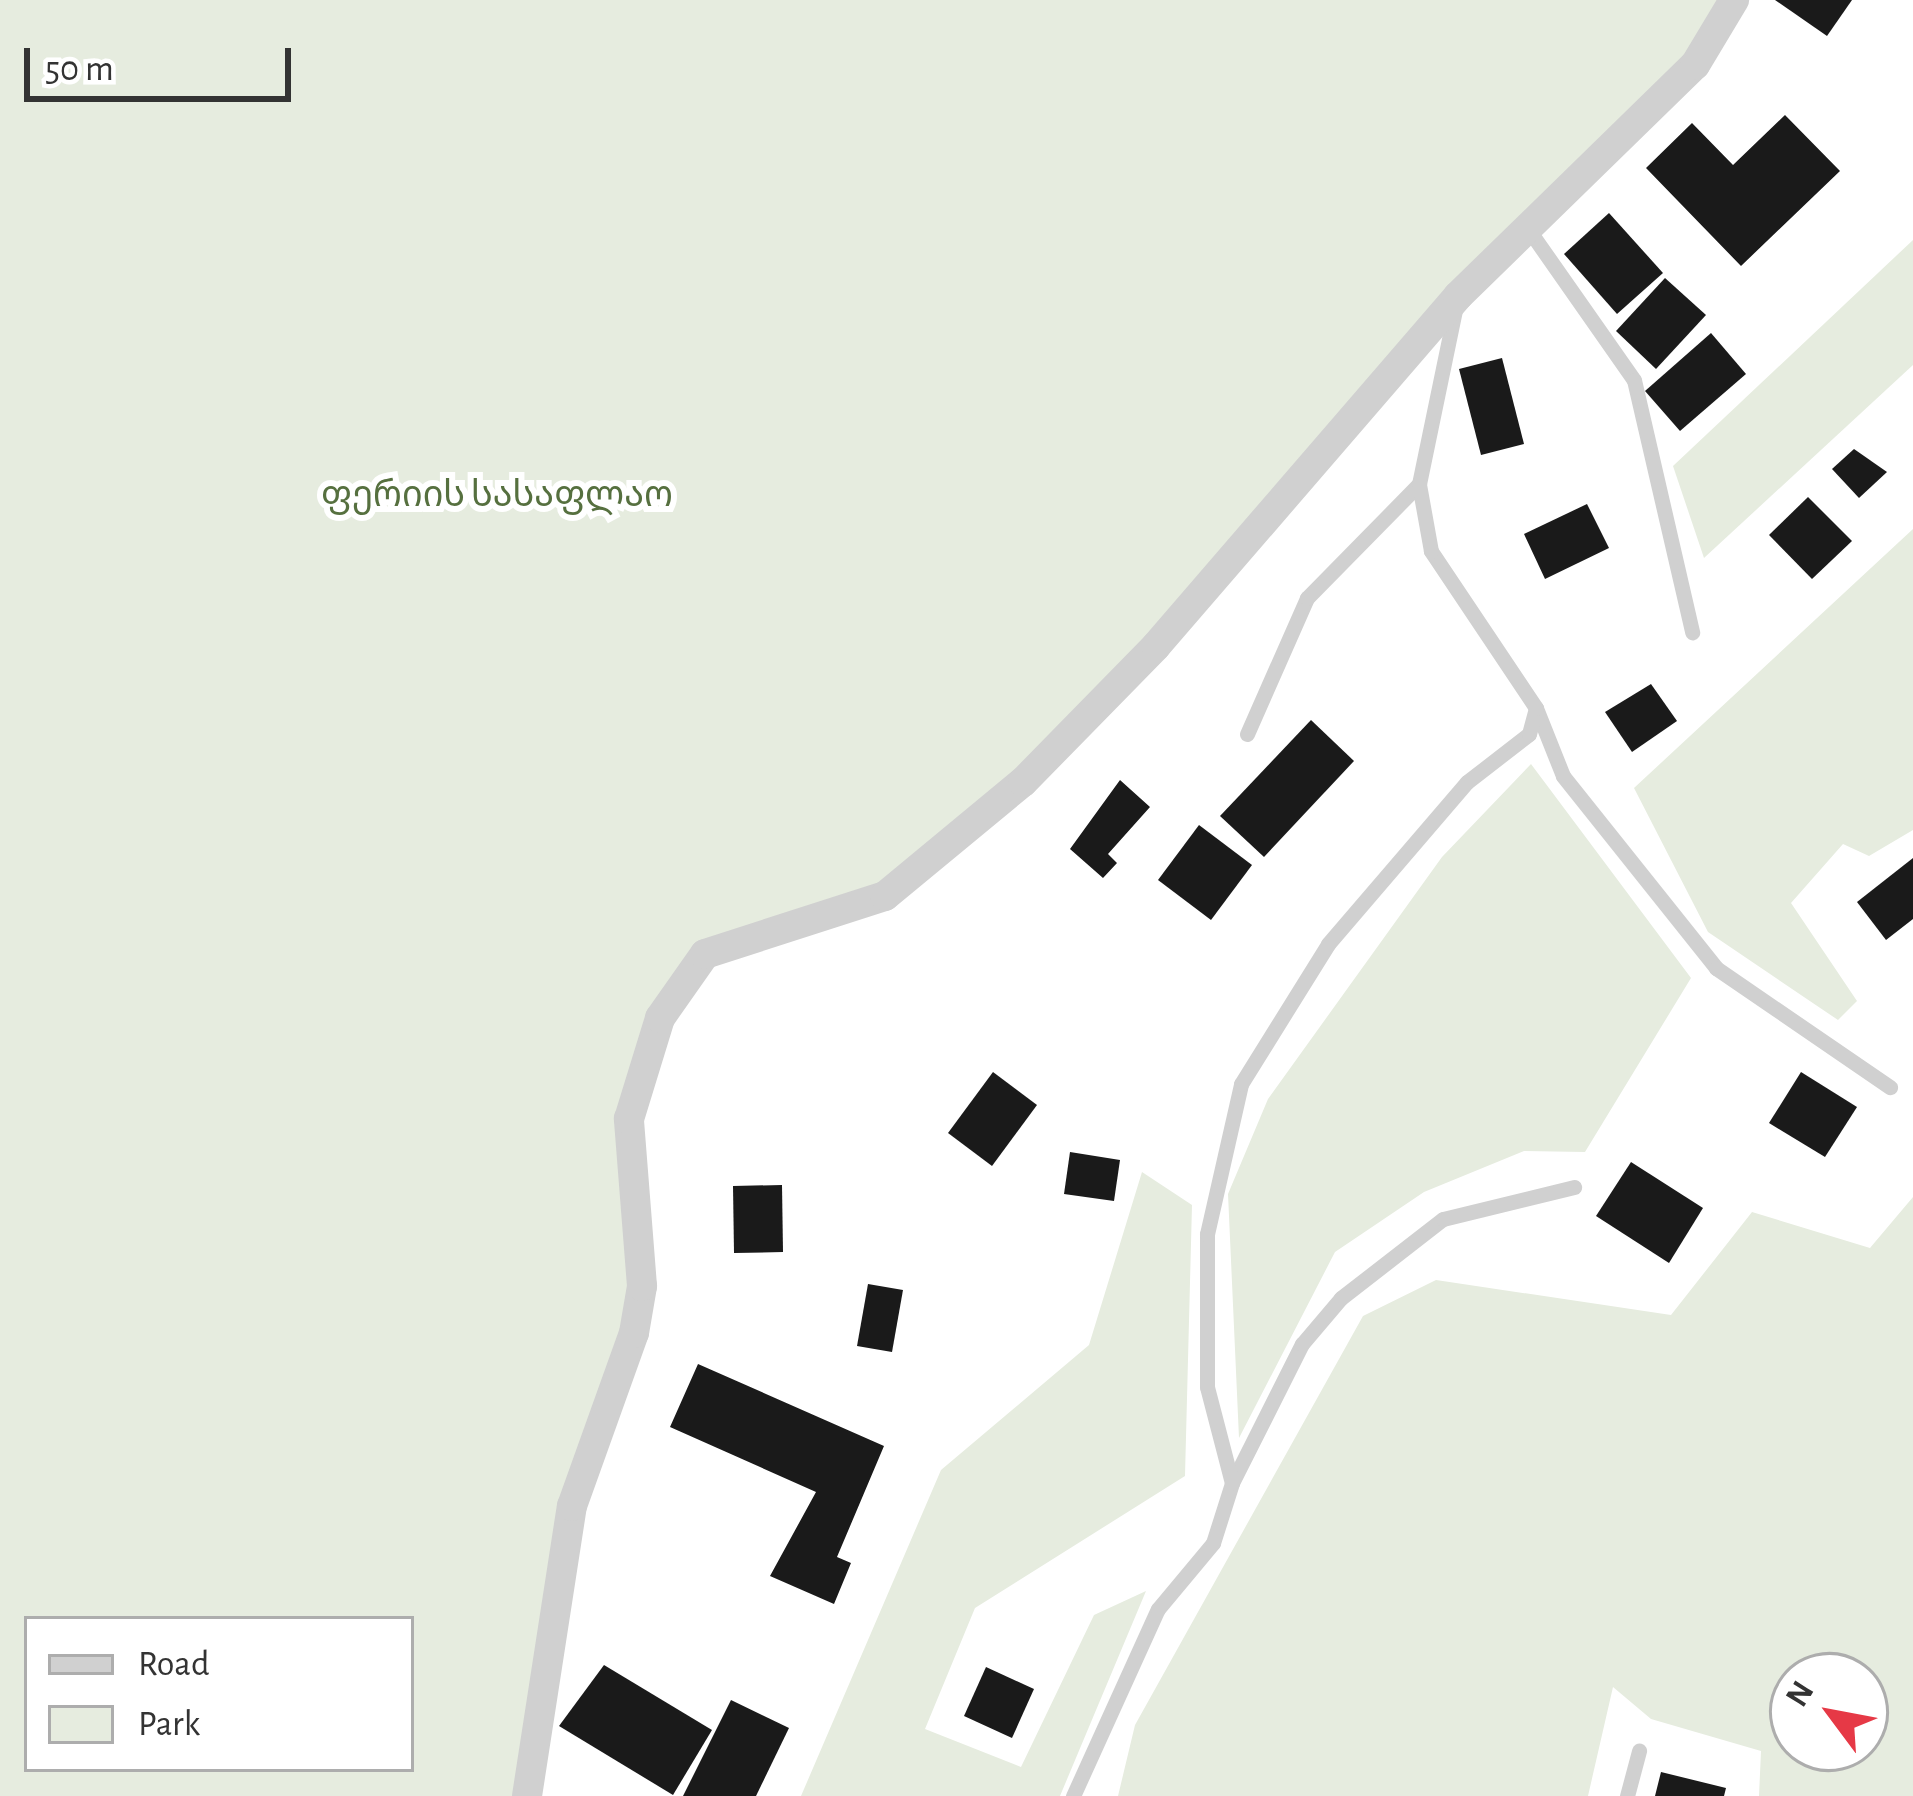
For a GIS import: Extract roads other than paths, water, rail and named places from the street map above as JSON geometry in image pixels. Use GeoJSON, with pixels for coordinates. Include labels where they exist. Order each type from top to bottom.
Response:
{"type":"FeatureCollection","features":[{"type":"Feature","properties":{"kind":"street"},"geometry":{"type":"LineString","coordinates":[[526,1796],[572,1506],[634,1333],[642,1286],[629,1119],[660,1018],[705,954],[885,896],[1023,782],[1156,646],[1458,296],[1532,233],[1695,65],[1734,0]]}},
{"type":"Feature","properties":{"kind":"lane"},"geometry":{"type":"LineString","coordinates":[[1532,233],[1634,380],[1692,632]]}},
{"type":"Feature","properties":{"kind":"lane"},"geometry":{"type":"LineString","coordinates":[[1458,296],[1419,484],[1431,551],[1536,707],[1563,776],[1716,968],[1890,1087]]}},
{"type":"Feature","properties":{"kind":"lane"},"geometry":{"type":"LineString","coordinates":[[1247,734],[1307,598],[1419,484]]}},
{"type":"Feature","properties":{"kind":"lane"},"geometry":{"type":"LineString","coordinates":[[1232,1483],[1207,1387],[1207,1234],[1241,1084],[1328,944],[1467,782],[1528,734],[1536,707]]}},
{"type":"Feature","properties":{"kind":"lane"},"geometry":{"type":"LineString","coordinates":[[1073,1796],[1158,1609],[1213,1543],[1232,1483],[1302,1344],[1341,1298],[1443,1219],[1510,1194],[1574,1186]]}},
{"type":"Feature","properties":{"kind":"lane"},"geometry":{"type":"LineString","coordinates":[[1627,1796],[1639,1750]]}},
{"type":"Feature","properties":{"kind":"park label","name":"ფერიის სასაფლაო"},"geometry":{"type":"Point","coordinates":[497,496]}}]}
